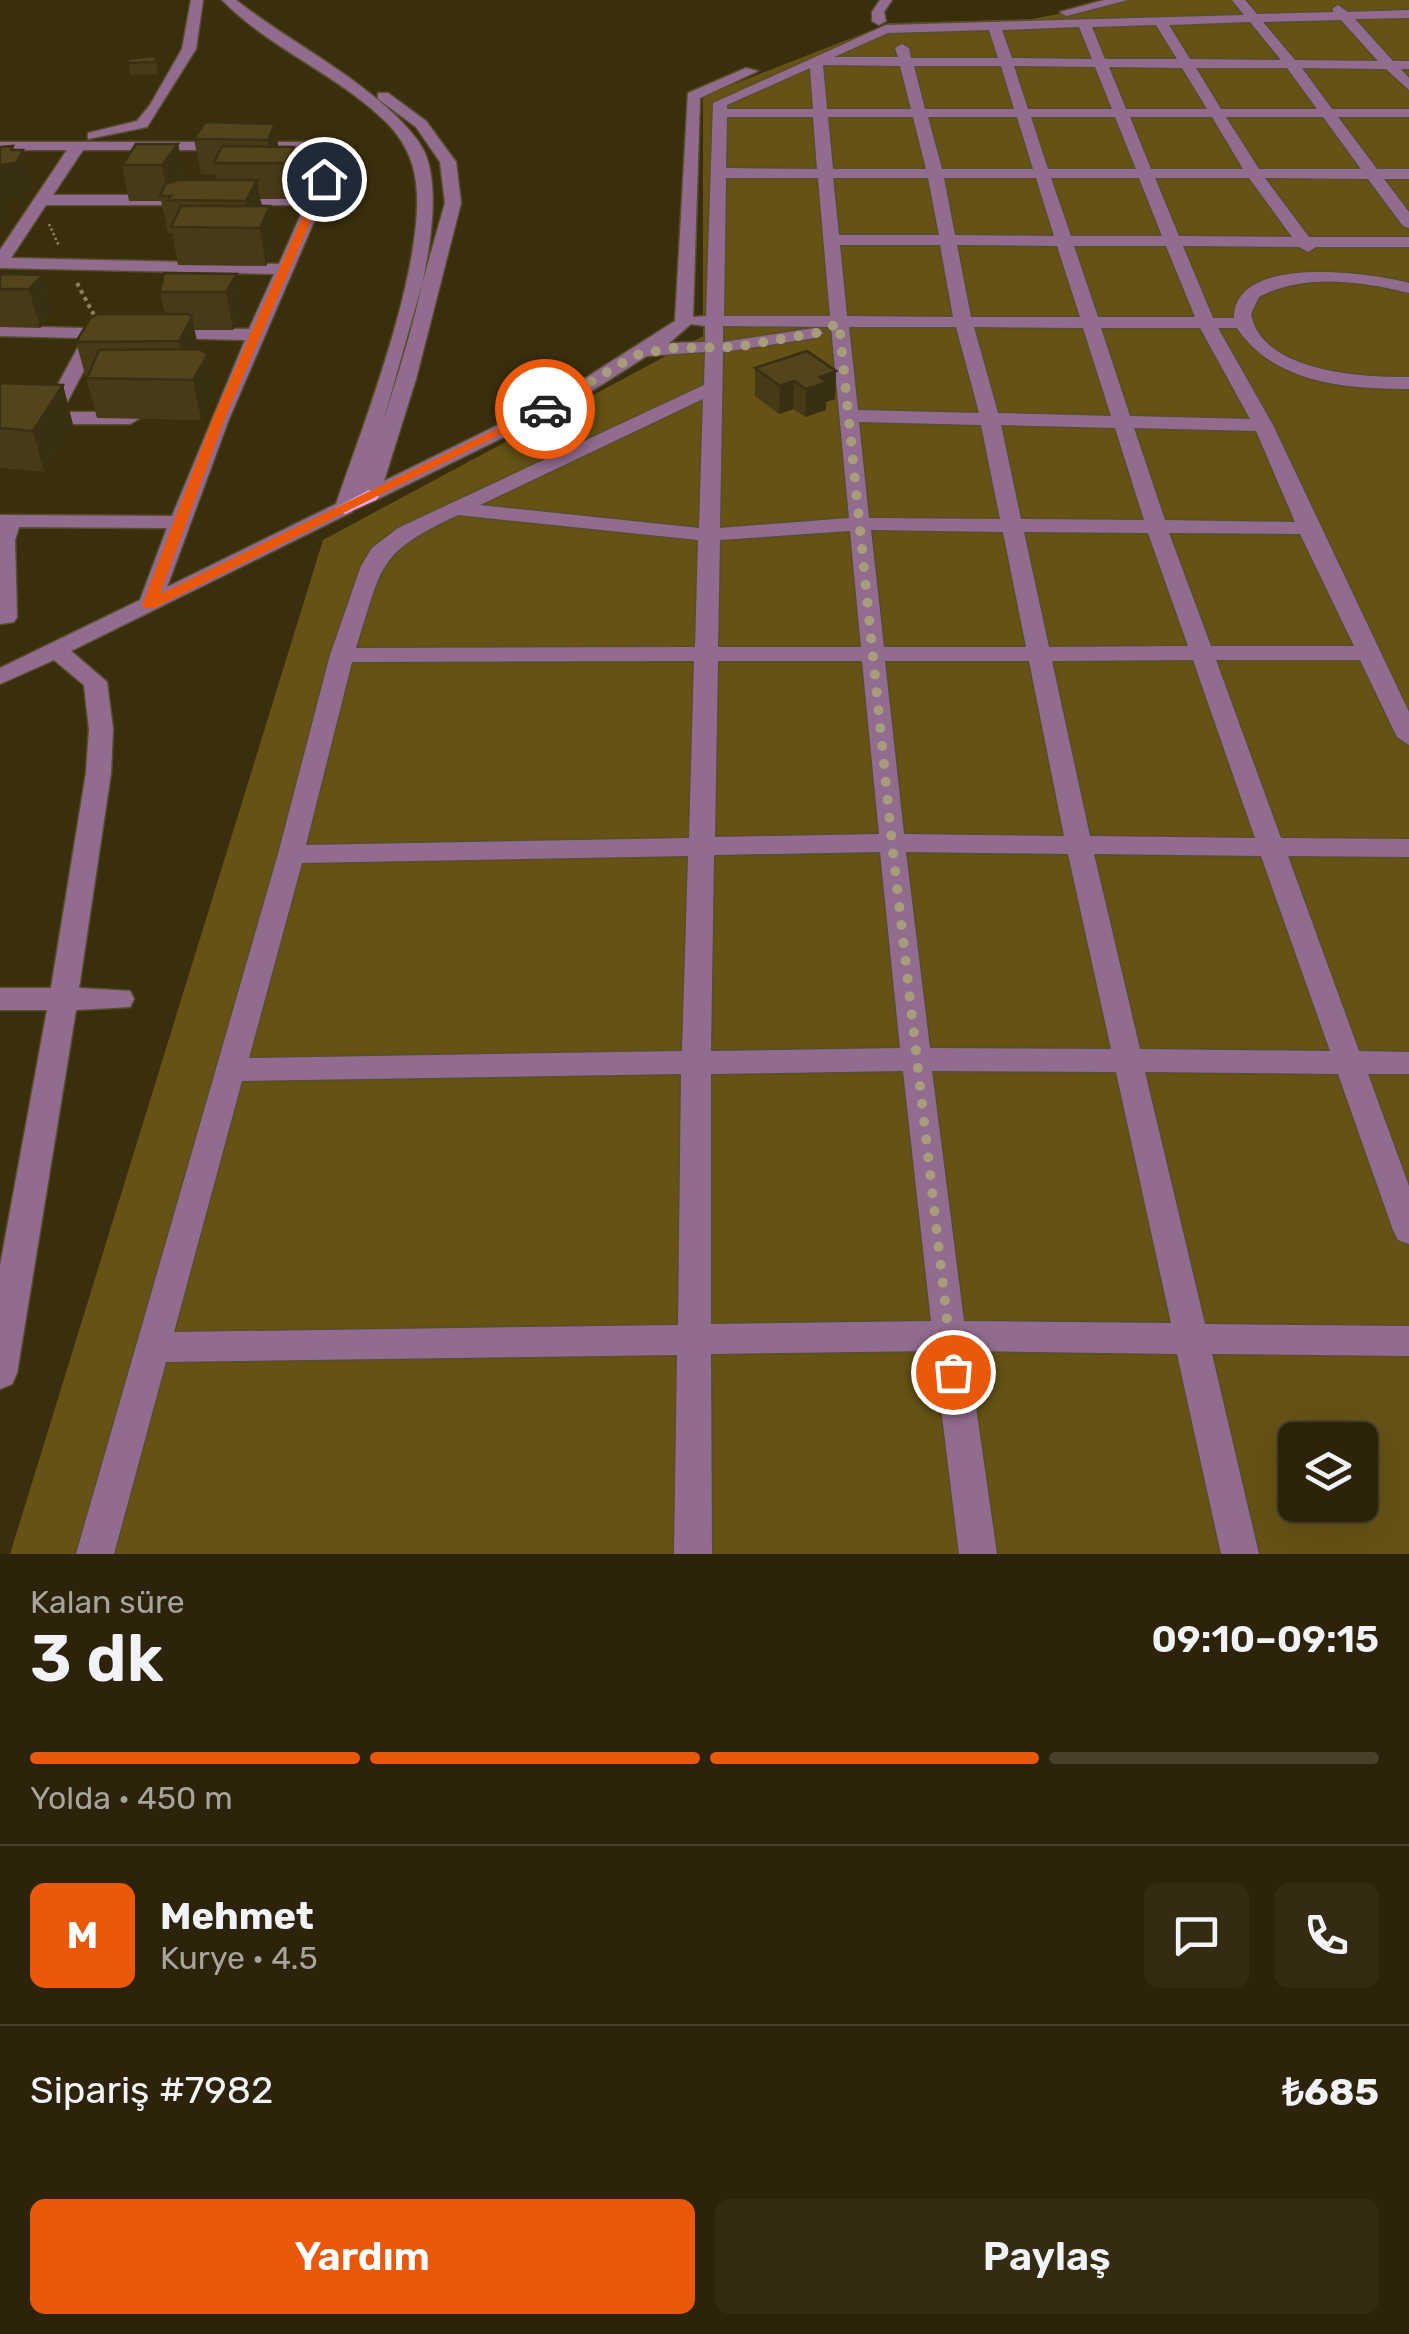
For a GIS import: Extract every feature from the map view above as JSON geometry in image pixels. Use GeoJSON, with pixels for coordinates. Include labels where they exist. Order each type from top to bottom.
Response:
{"type":"FeatureCollection","features":[{"type":"Feature","properties":{"kind":"main road"},"geometry":{"type":"LineString","coordinates":[[346,508],[369,496]]}},
{"type":"Feature","properties":{"kind":"street"},"geometry":{"type":"LineString","coordinates":[[133,146],[142,124],[176,76],[189,49],[197,0]]}},
{"type":"Feature","properties":{"kind":"street"},"geometry":{"type":"LineString","coordinates":[[0,676],[346,508],[410,288],[426,207],[418,154],[390,120],[357,92],[228,0]]}},
{"type":"Feature","properties":{"kind":"street"},"geometry":{"type":"LineString","coordinates":[[254,0],[420,124],[448,162],[454,203],[408,379],[369,496]]}},
{"type":"Feature","properties":{"kind":"street"},"geometry":{"type":"LineString","coordinates":[[886,0],[878,12],[889,25],[904,62],[935,173],[946,240],[990,419],[1126,1060],[1240,1554]]}},
{"type":"Feature","properties":{"kind":"street"},"geometry":{"type":"LineString","coordinates":[[684,322],[693,96],[889,25],[1032,17],[1122,0]]}},
{"type":"Feature","properties":{"kind":"street"},"geometry":{"type":"LineString","coordinates":[[1238,0],[1292,64],[1409,223]]}},
{"type":"Feature","properties":{"kind":"street"},"geometry":{"type":"LineString","coordinates":[[1330,0],[1409,86]]}},
{"type":"Feature","properties":{"kind":"street"},"geometry":{"type":"LineString","coordinates":[[693,1554],[696,1065],[720,103],[889,25],[994,26],[1409,14]]}},
{"type":"Feature","properties":{"kind":"street"},"geometry":{"type":"LineString","coordinates":[[1160,21],[1254,174],[1328,276]]}},
{"type":"Feature","properties":{"kind":"street"},"geometry":{"type":"LineString","coordinates":[[1084,23],[1206,323],[1263,425],[1409,737]]}},
{"type":"Feature","properties":{"kind":"street"},"geometry":{"type":"LineString","coordinates":[[994,26],[1157,528],[1409,1230]]}},
{"type":"Feature","properties":{"kind":"street"},"geometry":{"type":"LineString","coordinates":[[816,61],[1409,65]]}},
{"type":"Feature","properties":{"kind":"street"},"geometry":{"type":"LineString","coordinates":[[816,61],[847,416],[892,843],[948,1336],[978,1554]]}},
{"type":"Feature","properties":{"kind":"street"},"geometry":{"type":"LineString","coordinates":[[718,114],[1409,114]]}},
{"type":"Feature","properties":{"kind":"street"},"geometry":{"type":"LineString","coordinates":[[52,146],[142,124]]}},
{"type":"Feature","properties":{"kind":"street"},"geometry":{"type":"LineString","coordinates":[[0,146],[306,146],[333,159],[255,334],[210,418],[180,522],[149,605]]}},
{"type":"Feature","properties":{"kind":"street"},"geometry":{"type":"LineString","coordinates":[[0,263],[78,146]]}},
{"type":"Feature","properties":{"kind":"street"},"geometry":{"type":"LineString","coordinates":[[717,173],[1409,174]]}},
{"type":"Feature","properties":{"kind":"street"},"geometry":{"type":"LineString","coordinates":[[41,200],[314,200]]}},
{"type":"Feature","properties":{"kind":"street"},"geometry":{"type":"LineString","coordinates":[[831,240],[1173,238],[1409,242]]}},
{"type":"Feature","properties":{"kind":"street"},"geometry":{"type":"LineString","coordinates":[[0,263],[282,270]]}},
{"type":"Feature","properties":{"kind":"street"},"geometry":{"type":"LineString","coordinates":[[1409,288],[1366,278],[1328,276],[1272,285],[1253,295],[1243,308],[1243,324],[1264,348],[1305,370],[1341,379],[1409,384]]}},
{"type":"Feature","properties":{"kind":"street"},"geometry":{"type":"LineString","coordinates":[[369,496],[564,400],[684,322]]}},
{"type":"Feature","properties":{"kind":"street"},"geometry":{"type":"LineString","coordinates":[[684,322],[715,334]]}},
{"type":"Feature","properties":{"kind":"street"},"geometry":{"type":"LineString","coordinates":[[636,355],[715,334],[816,333],[839,322],[1243,324]]}},
{"type":"Feature","properties":{"kind":"street"},"geometry":{"type":"LineString","coordinates":[[0,331],[255,334]]}},
{"type":"Feature","properties":{"kind":"street"},"geometry":{"type":"LineString","coordinates":[[50,418],[95,332]]}},
{"type":"Feature","properties":{"kind":"street"},"geometry":{"type":"LineString","coordinates":[[96,1554],[291,854],[342,656],[380,553],[405,532],[712,388]]}},
{"type":"Feature","properties":{"kind":"street"},"geometry":{"type":"LineString","coordinates":[[847,416],[1263,425]]}},
{"type":"Feature","properties":{"kind":"street"},"geometry":{"type":"LineString","coordinates":[[0,418],[144,418]]}},
{"type":"Feature","properties":{"kind":"street"},"geometry":{"type":"LineString","coordinates":[[457,508],[708,535],[859,524],[1308,528]]}},
{"type":"Feature","properties":{"kind":"street"},"geometry":{"type":"LineString","coordinates":[[3,617],[5,521],[180,522]]}},
{"type":"Feature","properties":{"kind":"street"},"geometry":{"type":"LineString","coordinates":[[0,1374],[18,1244],[67,999],[90,820],[104,750],[94,682],[56,650]]}},
{"type":"Feature","properties":{"kind":"street"},"geometry":{"type":"LineString","coordinates":[[342,656],[1368,652]]}},
{"type":"Feature","properties":{"kind":"street"},"geometry":{"type":"LineString","coordinates":[[291,854],[892,843],[1409,848]]}},
{"type":"Feature","properties":{"kind":"street"},"geometry":{"type":"LineString","coordinates":[[0,999],[120,999]]}},
{"type":"Feature","properties":{"kind":"street"},"geometry":{"type":"LineString","coordinates":[[231,1070],[696,1065],[917,1058],[1409,1063]]}},
{"type":"Feature","properties":{"kind":"street"},"geometry":{"type":"LineString","coordinates":[[154,1347],[948,1336],[1409,1340]]}},
{"type":"Feature","properties":{"kind":"shaded area"},"geometry":{"type":"Polygon","coordinates":[[[1131,0],[1409,0],[1409,1554],[10,1554],[323,540],[703,336],[703,96],[890,23],[1032,19],[1131,0]]]}},
{"type":"Feature","properties":{"kind":"building"},"geometry":{"type":"Polygon","coordinates":[[[155,56],[156,62],[128,63],[128,59],[155,56]]]}},
{"type":"Feature","properties":{"kind":"building"},"geometry":{"type":"Polygon","coordinates":[[[205,122],[275,124],[268,140],[194,139],[205,122]]]}},
{"type":"Feature","properties":{"kind":"building"},"geometry":{"type":"Polygon","coordinates":[[[136,144],[178,144],[162,165],[122,165],[136,144]]]}},
{"type":"Feature","properties":{"kind":"building"},"geometry":{"type":"Polygon","coordinates":[[[13,146],[11,150],[23,150],[16,163],[0,165],[0,147],[13,146]]]}},
{"type":"Feature","properties":{"kind":"building"},"geometry":{"type":"Polygon","coordinates":[[[222,146],[294,147],[286,163],[214,163],[222,146]]]}},
{"type":"Feature","properties":{"kind":"building"},"geometry":{"type":"Polygon","coordinates":[[[178,180],[257,180],[246,201],[168,200],[171,196],[160,196],[165,184],[178,180]]]}},
{"type":"Feature","properties":{"kind":"building"},"geometry":{"type":"Polygon","coordinates":[[[181,206],[270,206],[260,228],[171,227],[181,206]]]}},
{"type":"Feature","properties":{"kind":"building"},"geometry":{"type":"Polygon","coordinates":[[[164,273],[237,274],[226,292],[160,292],[164,273]]]}},
{"type":"Feature","properties":{"kind":"building"},"geometry":{"type":"Polygon","coordinates":[[[0,274],[43,275],[29,289],[0,289],[0,274]]]}},
{"type":"Feature","properties":{"kind":"building"},"geometry":{"type":"Polygon","coordinates":[[[91,317],[192,317],[179,341],[76,342],[91,317]]]}},
{"type":"Feature","properties":{"kind":"building"},"geometry":{"type":"Polygon","coordinates":[[[199,349],[208,354],[193,380],[87,378],[99,350],[199,349]]]}},
{"type":"Feature","properties":{"kind":"building"},"geometry":{"type":"Polygon","coordinates":[[[807,351],[836,371],[820,377],[827,382],[806,389],[794,381],[780,386],[755,368],[807,351]]]}},
{"type":"Feature","properties":{"kind":"building"},"geometry":{"type":"Polygon","coordinates":[[[0,383],[63,385],[33,431],[0,428],[0,383]]]}},
{"type":"Feature","properties":{"kind":"way so far"},"geometry":{"type":"LineString","coordinates":[[545,409],[636,355],[673,348],[736,347],[816,333],[839,323],[892,843],[953,1372]]}},
{"type":"Feature","properties":{"kind":"route"},"geometry":{"type":"LineString","coordinates":[[324,179],[219,418],[149,605],[545,409]]}}]}
